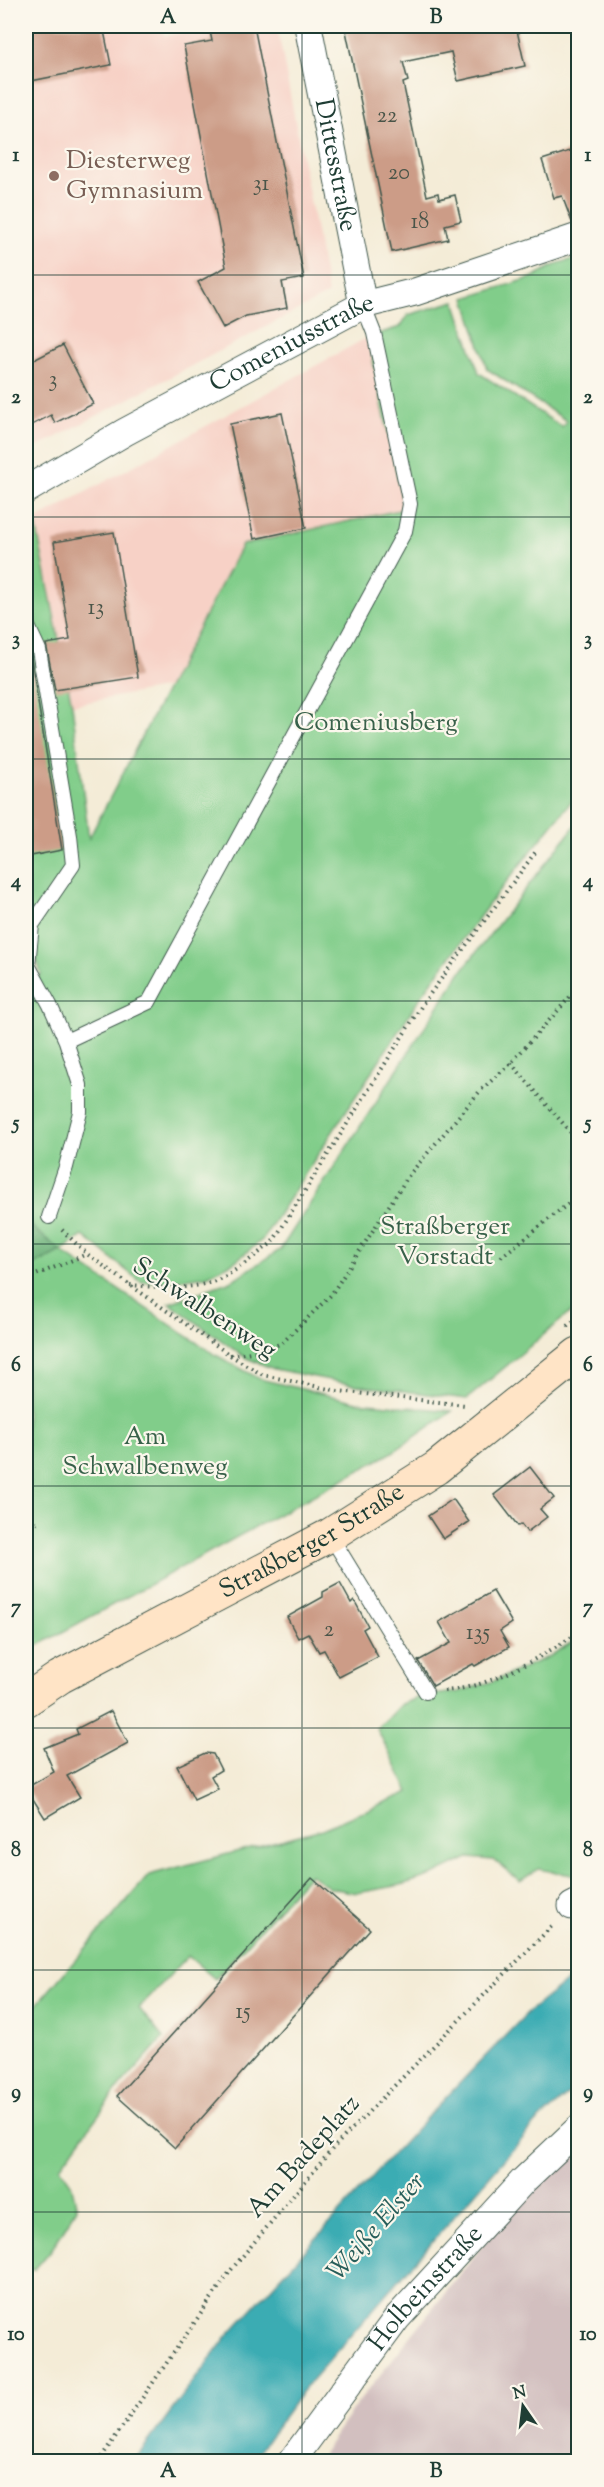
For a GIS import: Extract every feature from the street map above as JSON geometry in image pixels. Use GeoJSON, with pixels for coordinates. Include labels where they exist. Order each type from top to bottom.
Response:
{"type":"FeatureCollection","features":[{"type":"Feature","properties":{"kind":"main road","name":"Straßberger Straße"},"geometry":{"type":"LineString","coordinates":[[26,1700],[60,1677],[330,1535],[436,1468],[570,1343]]}},
{"type":"Feature","properties":{"kind":"street","name":"Dittesstraße"},"geometry":{"type":"LineString","coordinates":[[308,26],[363,305]]}},
{"type":"Feature","properties":{"kind":"street","name":"Comeniusstraße"},"geometry":{"type":"LineString","coordinates":[[26,490],[125,432],[363,305],[415,292],[579,237]]}},
{"type":"Feature","properties":{"kind":"street","name":"Holbeinstraße"},"geometry":{"type":"LineString","coordinates":[[291,2462],[397,2318],[524,2180],[579,2129]]}},
{"type":"Feature","properties":{"kind":"lane"},"geometry":{"type":"LineString","coordinates":[[66,1041],[148,1002],[405,531],[410,504],[374,333],[363,305]]}},
{"type":"Feature","properties":{"kind":"lane"},"geometry":{"type":"LineString","coordinates":[[26,622],[39,650],[73,865],[32,925],[28,965],[66,1041],[80,1085],[80,1112],[66,1167],[49,1217]]}},
{"type":"Feature","properties":{"kind":"lane"},"geometry":{"type":"LineString","coordinates":[[330,1535],[426,1692]]}},
{"type":"Feature","properties":{"kind":"path"},"geometry":{"type":"LineString","coordinates":[[130,1285],[174,1287],[210,1283],[242,1265],[272,1242],[424,1002],[537,850]]}},
{"type":"Feature","properties":{"kind":"path"},"geometry":{"type":"LineString","coordinates":[[230,1355],[265,1350],[282,1343],[331,1295],[409,1175],[480,1091],[511,1062],[579,988]]}},
{"type":"Feature","properties":{"kind":"path"},"geometry":{"type":"LineString","coordinates":[[511,1062],[579,1141]]}},
{"type":"Feature","properties":{"kind":"path"},"geometry":{"type":"LineString","coordinates":[[501,1257],[579,1196]]}},
{"type":"Feature","properties":{"kind":"path","name":"Schwalbenweg"},"geometry":{"type":"LineString","coordinates":[[49,1217],[87,1254],[230,1355],[263,1375],[328,1389],[465,1404]]}},
{"type":"Feature","properties":{"kind":"path"},"geometry":{"type":"LineString","coordinates":[[26,1279],[87,1254]]}},
{"type":"Feature","properties":{"kind":"path"},"geometry":{"type":"LineString","coordinates":[[570,1343],[579,1317]]}},
{"type":"Feature","properties":{"kind":"path"},"geometry":{"type":"LineString","coordinates":[[457,1411],[473,1399]]}},
{"type":"Feature","properties":{"kind":"path"},"geometry":{"type":"LineString","coordinates":[[26,1529],[37,1522]]}},
{"type":"Feature","properties":{"kind":"path"},"geometry":{"type":"LineString","coordinates":[[426,1692],[457,1690],[493,1679],[540,1656],[579,1633]]}},
{"type":"Feature","properties":{"kind":"path","name":"Am Badeplatz"},"geometry":{"type":"LineString","coordinates":[[98,2462],[231,2270],[334,2147],[575,1904]]}},
{"type":"Feature","properties":{"kind":"shaded area"},"geometry":{"type":"Polygon","coordinates":[[[26,26],[162,26],[165,36],[216,26],[277,26],[328,294],[26,453],[26,26]]]}},
{"type":"Feature","properties":{"kind":"shaded area"},"geometry":{"type":"Polygon","coordinates":[[[368,337],[404,509],[242,545],[168,687],[72,705],[35,520],[368,337]]]}},
{"type":"Feature","properties":{"kind":"shaded area"},"geometry":{"type":"Polygon","coordinates":[[[578,2140],[578,2461],[316,2462],[357,2404],[522,2196],[578,2140]]]}},
{"type":"Feature","properties":{"kind":"green space","name":"Comeniusberg"},"geometry":{"type":"Polygon","coordinates":[[[578,258],[578,793],[495,896],[422,995],[262,1240],[234,1262],[207,1276],[170,1281],[141,1282],[83,1236],[61,1251],[214,1354],[260,1379],[357,1402],[452,1411],[393,1452],[26,1652],[26,1269],[60,1251],[26,1222],[26,993],[41,974],[35,953],[26,955],[26,525],[35,520],[72,705],[89,838],[242,545],[404,509],[368,337],[400,327],[408,315],[455,301],[479,373],[562,427],[567,421],[487,369],[465,298],[531,278],[559,263],[578,258]]]}},
{"type":"Feature","properties":{"kind":"green space","name":"Straßberger Vorstadt"},"geometry":{"type":"Polygon","coordinates":[[[578,822],[578,1306],[467,1399],[355,1385],[274,1369],[246,1358],[169,1303],[231,1281],[280,1250],[460,973],[578,822]]]}},
{"type":"Feature","properties":{"kind":"green space"},"geometry":{"type":"Polygon","coordinates":[[[26,1222],[61,1251],[26,1269],[26,1222]]]}},
{"type":"Feature","properties":{"kind":"green space"},"geometry":{"type":"Polygon","coordinates":[[[578,1638],[578,1876],[538,1869],[520,1881],[494,1860],[468,1858],[433,1875],[401,1885],[357,1893],[330,1888],[310,1874],[215,1979],[188,1956],[139,2008],[163,2038],[116,2091],[60,2167],[71,2183],[77,2208],[52,2249],[34,2270],[26,2269],[26,2017],[149,1875],[322,1829],[409,1792],[377,1729],[401,1704],[422,1696],[458,1692],[494,1681],[550,1656],[578,1638]]]}},
{"type":"Feature","properties":{"kind":"water","name":"Weiße Elster"},"geometry":{"type":"Polygon","coordinates":[[[578,1972],[578,2086],[536,2123],[302,2391],[252,2461],[134,2461],[228,2335],[427,2117],[528,2012],[578,1972]]]}},
{"type":"Feature","properties":{"kind":"building"},"geometry":{"type":"Polygon","coordinates":[[[26,26],[103,26],[111,65],[26,82],[26,26]]]}},
{"type":"Feature","properties":{"kind":"building"},"geometry":{"type":"Polygon","coordinates":[[[209,26],[254,26],[304,278],[282,282],[287,308],[246,316],[223,328],[198,282],[226,267],[184,46],[212,41],[209,26]]]}},
{"type":"Feature","properties":{"kind":"building"},"geometry":{"type":"Polygon","coordinates":[[[373,26],[516,26],[525,66],[458,81],[451,52],[403,62],[408,81],[403,83],[427,196],[438,193],[439,199],[455,195],[461,221],[445,225],[448,239],[392,252],[346,31],[373,26]]]}},
{"type":"Feature","properties":{"kind":"building"},"geometry":{"type":"Polygon","coordinates":[[[579,148],[579,222],[572,222],[562,196],[554,198],[542,160],[579,148]]]}},
{"type":"Feature","properties":{"kind":"building"},"geometry":{"type":"Polygon","coordinates":[[[63,345],[93,404],[55,423],[51,415],[26,428],[26,364],[63,345]]]}},
{"type":"Feature","properties":{"kind":"building"},"geometry":{"type":"Polygon","coordinates":[[[282,413],[306,528],[254,539],[230,424],[282,413]]]}},
{"type":"Feature","properties":{"kind":"building"},"geometry":{"type":"Polygon","coordinates":[[[114,532],[138,677],[55,690],[46,644],[70,640],[54,542],[114,532]]]}},
{"type":"Feature","properties":{"kind":"building"},"geometry":{"type":"Polygon","coordinates":[[[26,647],[30,653],[62,850],[26,857],[26,647]]]}},
{"type":"Feature","properties":{"kind":"building"},"geometry":{"type":"Polygon","coordinates":[[[530,1467],[554,1498],[540,1509],[547,1517],[527,1532],[521,1524],[518,1526],[494,1495],[530,1467]]]}},
{"type":"Feature","properties":{"kind":"building"},"geometry":{"type":"Polygon","coordinates":[[[453,1499],[469,1522],[443,1539],[428,1516],[453,1499]]]}},
{"type":"Feature","properties":{"kind":"building"},"geometry":{"type":"Polygon","coordinates":[[[340,1583],[351,1603],[354,1600],[368,1626],[363,1629],[378,1657],[339,1677],[324,1650],[319,1652],[308,1633],[298,1638],[287,1617],[323,1597],[323,1592],[340,1583]]]}},
{"type":"Feature","properties":{"kind":"building"},"geometry":{"type":"Polygon","coordinates":[[[493,1591],[512,1623],[500,1631],[509,1647],[433,1686],[418,1661],[451,1643],[439,1622],[493,1591]]]}},
{"type":"Feature","properties":{"kind":"building"},"geometry":{"type":"Polygon","coordinates":[[[111,1711],[128,1743],[67,1776],[80,1797],[45,1818],[26,1788],[54,1772],[44,1748],[78,1734],[76,1729],[111,1711]]]}},
{"type":"Feature","properties":{"kind":"building"},"geometry":{"type":"Polygon","coordinates":[[[205,1753],[213,1754],[221,1770],[211,1776],[218,1789],[194,1800],[177,1766],[205,1753]]]}},
{"type":"Feature","properties":{"kind":"building"},"geometry":{"type":"Polygon","coordinates":[[[312,1878],[370,1929],[175,2148],[117,2096],[312,1878]]]}},
{"type":"Feature","properties":{"kind":"place","name":"Diesterweg Gymnasium"},"geometry":{"type":"Point","coordinates":[54,176]}},
{"type":"Feature","properties":{"kind":"park label","name":"Am Schwalbenweg"},"geometry":{"type":"Point","coordinates":[145,1452]}}]}
